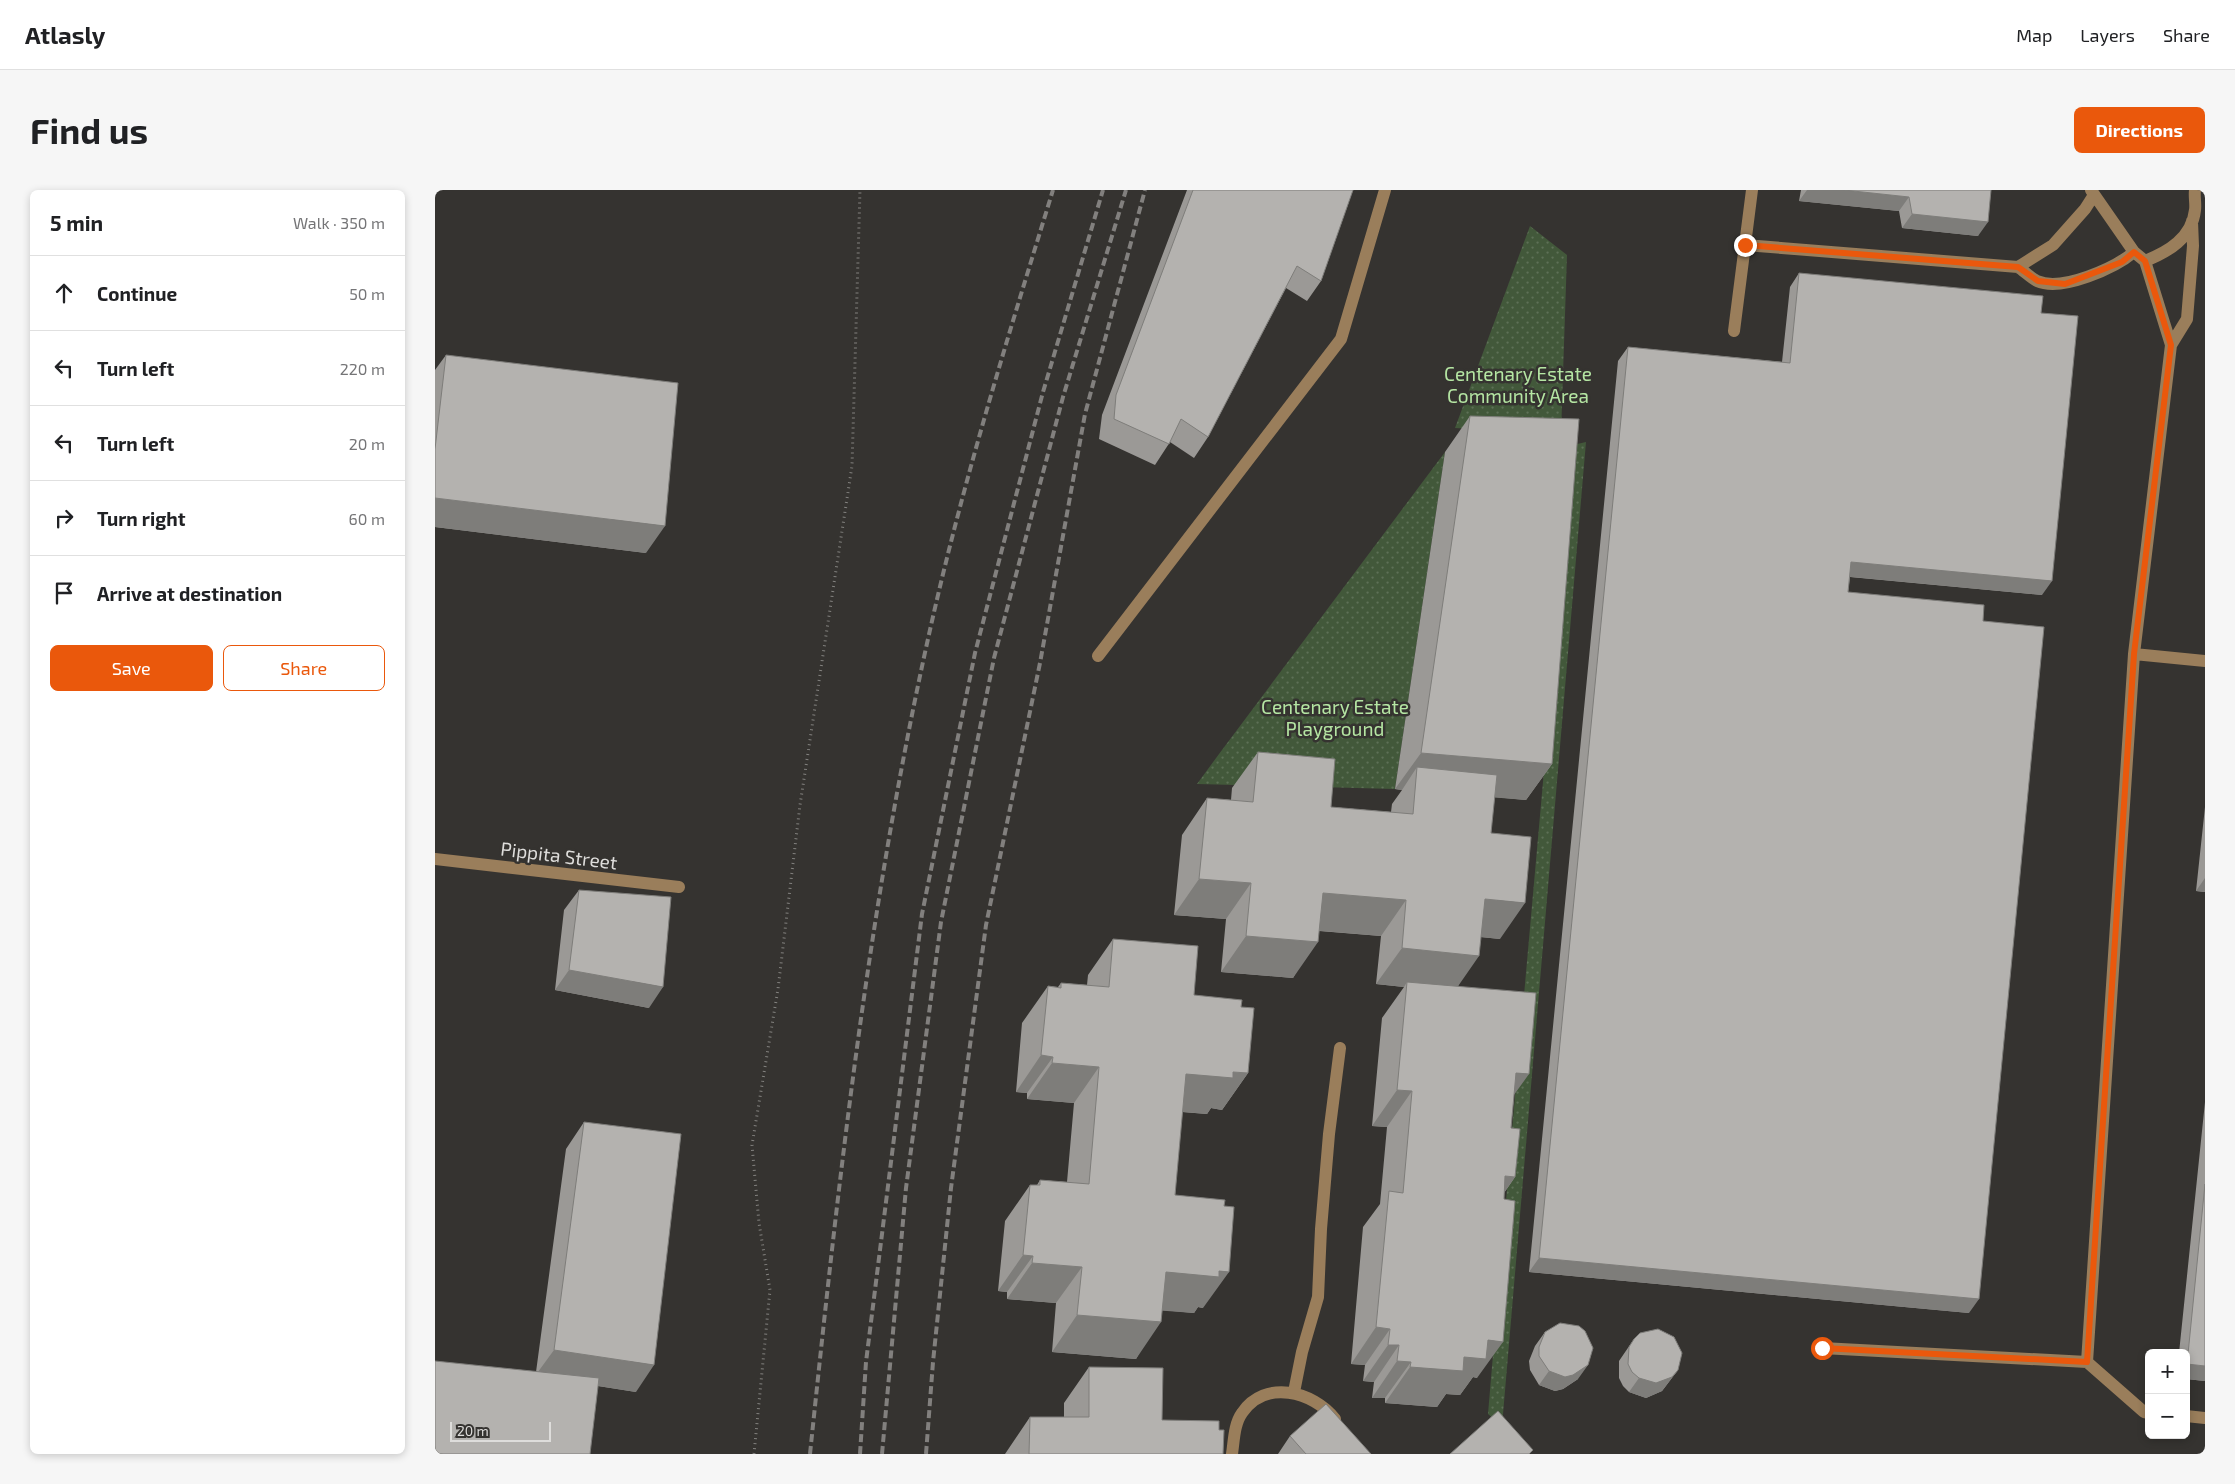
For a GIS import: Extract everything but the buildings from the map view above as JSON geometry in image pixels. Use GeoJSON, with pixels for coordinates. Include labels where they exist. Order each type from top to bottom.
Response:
{"type":"FeatureCollection","features":[{"type":"Feature","properties":{"kind":"street"},"geometry":{"type":"LineString","coordinates":[[1097,656],[1341,339],[1385,190]]}},
{"type":"Feature","properties":{"kind":"street"},"geometry":{"type":"LineString","coordinates":[[1735,331],[1752,190]]}},
{"type":"Feature","properties":{"kind":"street"},"geometry":{"type":"LineString","coordinates":[[2145,261],[2175,245],[2183,238],[2192,221],[2195,210],[2195,190]]}},
{"type":"Feature","properties":{"kind":"street"},"geometry":{"type":"LineString","coordinates":[[2018,267],[2053,245],[2085,209],[2092,192]]}},
{"type":"Feature","properties":{"kind":"street"},"geometry":{"type":"LineString","coordinates":[[2087,1362],[2134,654],[2171,345],[2145,261],[2134,252],[2092,192]]}},
{"type":"Feature","properties":{"kind":"street"},"geometry":{"type":"LineString","coordinates":[[2171,345],[2187,319],[2193,246],[2192,221]]}},
{"type":"Feature","properties":{"kind":"street"},"geometry":{"type":"LineString","coordinates":[[1745,245],[2018,267],[2038,281],[2065,284],[2122,262],[2134,252]]}},
{"type":"Feature","properties":{"kind":"street"},"geometry":{"type":"LineString","coordinates":[[2134,654],[2205,661]]}},
{"type":"Feature","properties":{"kind":"street","name":"Pippita Street"},"geometry":{"type":"LineString","coordinates":[[435,859],[679,887]]}},
{"type":"Feature","properties":{"kind":"street"},"geometry":{"type":"LineString","coordinates":[[1294,1392],[1302,1352],[1318,1297],[1321,1229],[1329,1134],[1340,1048]]}},
{"type":"Feature","properties":{"kind":"street"},"geometry":{"type":"LineString","coordinates":[[1822,1348],[2087,1362],[2145,1412]]}},
{"type":"Feature","properties":{"kind":"street"},"geometry":{"type":"LineString","coordinates":[[1232,1454],[1235,1430],[1241,1413],[1255,1400],[1277,1392],[1294,1392],[1320,1404],[1341,1426]]}},
{"type":"Feature","properties":{"kind":"street"},"geometry":{"type":"LineString","coordinates":[[2190,1416],[2205,1418]]}},
{"type":"Feature","properties":{"kind":"path"},"geometry":{"type":"LineString","coordinates":[[754,1454],[770,1290],[759,1223],[752,1145],[778,989],[800,805],[853,466],[861,190]]}},
{"type":"Feature","properties":{"kind":"green space","name":"Centenary Estate Community Area"},"geometry":{"type":"Polygon","coordinates":[[[1530,226],[1567,255],[1561,434],[1455,428],[1530,226]]]}},
{"type":"Feature","properties":{"kind":"green space"},"geometry":{"type":"Polygon","coordinates":[[[1586,442],[1502,1426],[1488,1414],[1512,1130],[1573,445],[1586,442]]]}},
{"type":"Feature","properties":{"kind":"green space","name":"Centenary Estate Playground"},"geometry":{"type":"Polygon","coordinates":[[[1445,452],[1395,789],[1197,784],[1219,754],[1445,452]]]}},
{"type":"Feature","properties":{"kind":"railway"},"geometry":{"type":"LineString","coordinates":[[810,1454],[845,1140],[859,1036],[874,931],[910,724],[945,566],[973,458],[1053,190]]}},
{"type":"Feature","properties":{"kind":"railway"},"geometry":{"type":"LineString","coordinates":[[860,1454],[866,1362],[922,914],[975,653],[1043,392],[1103,190]]}},
{"type":"Feature","properties":{"kind":"railway"},"geometry":{"type":"LineString","coordinates":[[882,1454],[906,1188],[941,922],[994,658],[1063,397],[1126,190]]}},
{"type":"Feature","properties":{"kind":"railway"},"geometry":{"type":"LineString","coordinates":[[926,1454],[933,1362],[951,1188],[986,925],[1040,663],[1085,414],[1145,190]]}},
{"type":"Feature","properties":{"kind":"route"},"geometry":{"type":"LineString","coordinates":[[1745,245],[2018,267],[2038,281],[2065,284],[2122,262],[2134,252],[2141,260],[2145,261],[2171,345],[2134,654],[2087,1362],[1822,1348]]}}]}
